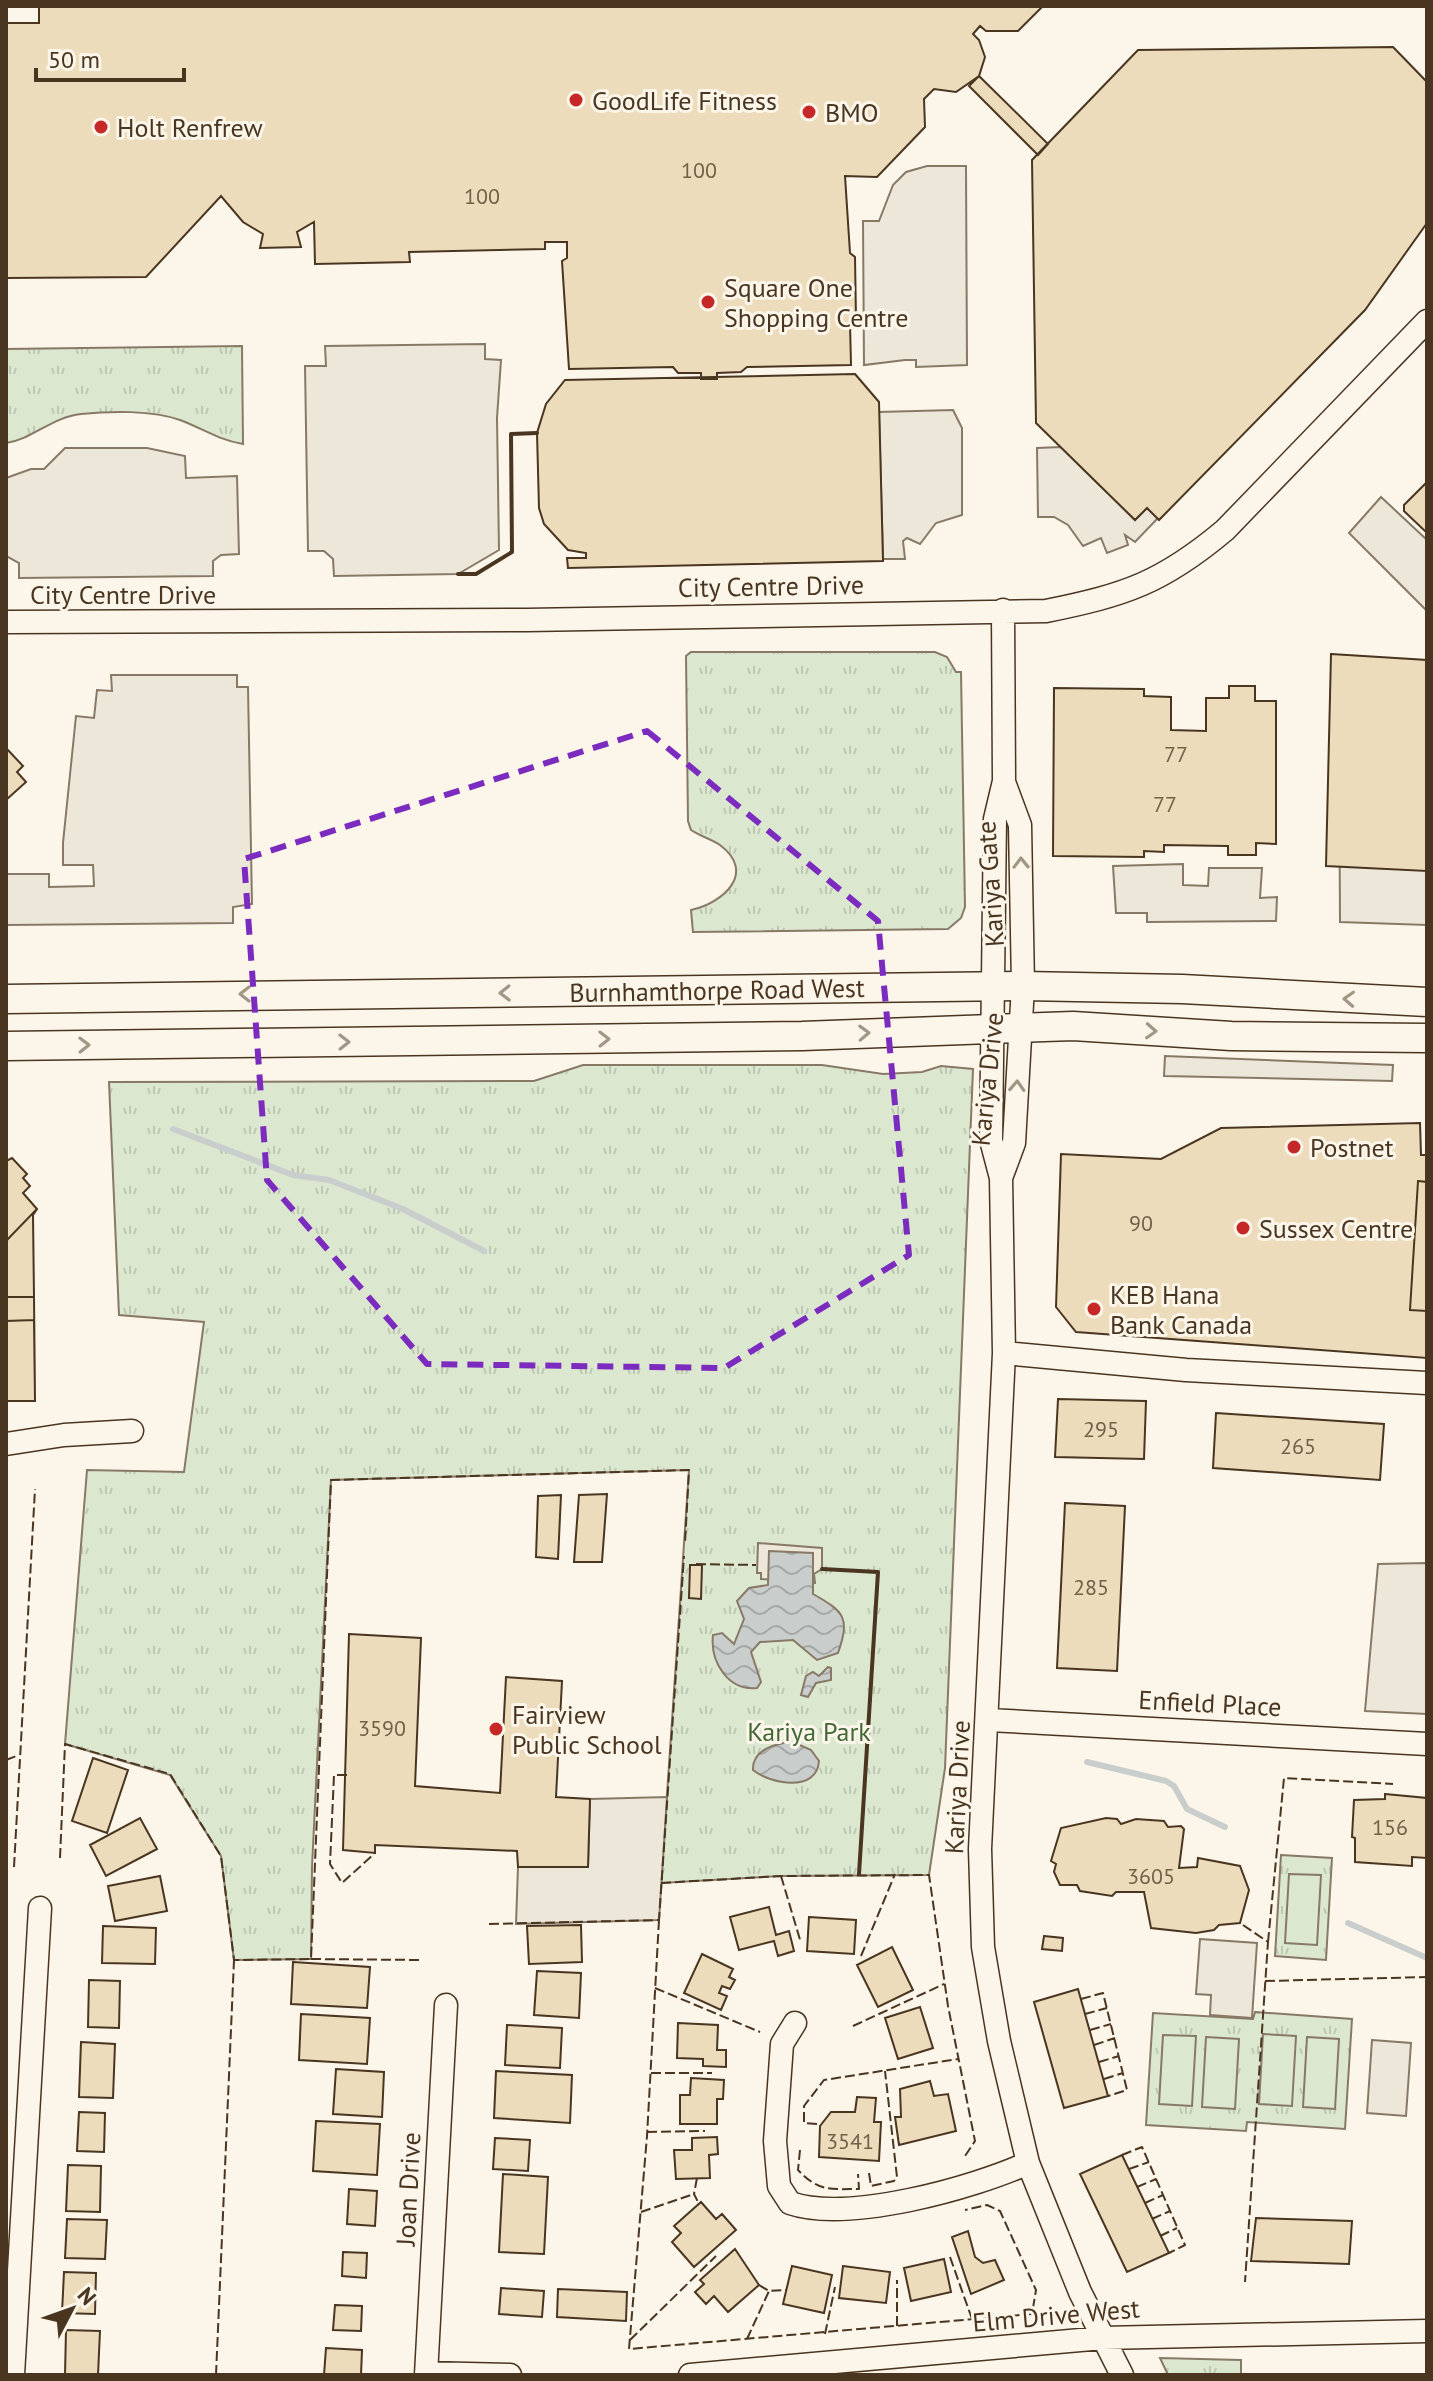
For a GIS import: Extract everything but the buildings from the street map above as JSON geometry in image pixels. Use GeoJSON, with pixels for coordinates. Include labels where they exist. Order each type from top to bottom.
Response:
{"type":"FeatureCollection","features":[{"type":"Feature","properties":{"kind":"main road","name":"Burnhamthorpe Road West"},"geometry":{"type":"LineString","coordinates":[[6,999],[1023,986],[1182,989],[1427,1002]]}},
{"type":"Feature","properties":{"kind":"main road","name":"Burnhamthorpe Road West"},"geometry":{"type":"LineString","coordinates":[[6,1046],[802,1036],[1073,1026],[1231,1036],[1427,1038]]}},
{"type":"Feature","properties":{"kind":"street","name":"City Centre Drive"},"geometry":{"type":"LineString","coordinates":[[6,622],[527,620],[1046,611],[1106,598],[1152,582],[1193,558],[1246,508],[1427,321]]}},
{"type":"Feature","properties":{"kind":"street","name":"Kariya Gate"},"geometry":{"type":"LineString","coordinates":[[993,987],[995,819],[1004,781],[1003,610]]}},
{"type":"Feature","properties":{"kind":"street","name":"Kariya Gate"},"geometry":{"type":"LineString","coordinates":[[1004,781],[1020,825],[1023,986]]}},
{"type":"Feature","properties":{"kind":"street","name":"Kariya Drive"},"geometry":{"type":"LineString","coordinates":[[1001,1178],[1014,1143],[1023,986]]}},
{"type":"Feature","properties":{"kind":"street","name":"Kariya Drive"},"geometry":{"type":"LineString","coordinates":[[993,987],[991,1140],[1001,1178],[1004,1353],[989,1720],[980,1849],[983,1947],[999,2041],[1028,2163],[1080,2292],[1122,2375]]}},
{"type":"Feature","properties":{"kind":"street"},"geometry":{"type":"LineString","coordinates":[[1004,1353],[1186,1370],[1427,1383]]}},
{"type":"Feature","properties":{"kind":"street"},"geometry":{"type":"LineString","coordinates":[[6,1444],[132,1431]]}},
{"type":"Feature","properties":{"kind":"street","name":"Enfield Place"},"geometry":{"type":"LineString","coordinates":[[989,1720],[1427,1744]]}},
{"type":"Feature","properties":{"kind":"street"},"geometry":{"type":"LineString","coordinates":[[13,2375],[40,1908]]}},
{"type":"Feature","properties":{"kind":"street","name":"Joan Drive"},"geometry":{"type":"LineString","coordinates":[[426,2374],[446,2005]]}},
{"type":"Feature","properties":{"kind":"street"},"geometry":{"type":"LineString","coordinates":[[795,2023],[782,2044],[775,2141],[779,2186],[790,2203],[820,2208],[900,2203],[1000,2176],[1028,2163]]}},
{"type":"Feature","properties":{"kind":"street","name":"Elm Drive West"},"geometry":{"type":"LineString","coordinates":[[690,2375],[1103,2338],[1427,2331]]}},
{"type":"Feature","properties":{"kind":"street"},"geometry":{"type":"LineString","coordinates":[[426,2374],[510,2375]]}},
{"type":"Feature","properties":{"kind":"highlighted area"},"geometry":{"type":"Polygon","coordinates":[[[647,731],[878,921],[909,1255],[724,1368],[427,1364],[267,1180],[244,859],[647,731]]]}},
{"type":"Feature","properties":{"kind":"green space"},"geometry":{"type":"Polygon","coordinates":[[[242,346],[243,444],[169,417],[118,412],[71,416],[6,443],[6,349],[242,346]]]}},
{"type":"Feature","properties":{"kind":"green space"},"geometry":{"type":"Polygon","coordinates":[[[691,652],[935,652],[947,657],[956,672],[961,672],[965,907],[961,918],[948,929],[693,932],[691,910],[724,894],[736,876],[736,866],[720,845],[691,830],[688,821],[686,656],[691,652]]]}},
{"type":"Feature","properties":{"kind":"green space","name":"Kariya Park"},"geometry":{"type":"Polygon","coordinates":[[[583,1065],[822,1065],[883,1074],[922,1072],[941,1066],[973,1069],[945,1768],[929,1875],[781,1876],[661,1883],[689,1470],[331,1480],[312,1867],[311,1959],[234,1960],[221,1856],[170,1775],[65,1744],[87,1470],[184,1472],[204,1322],[119,1315],[109,1082],[534,1081],[583,1065]]]}},
{"type":"Feature","properties":{"kind":"green space"},"geometry":{"type":"Polygon","coordinates":[[[1281,1855],[1332,1858],[1326,1960],[1275,1956],[1281,1855]]]}},
{"type":"Feature","properties":{"kind":"green space"},"geometry":{"type":"Polygon","coordinates":[[[1289,1874],[1321,1875],[1317,1945],[1285,1943],[1289,1874]]]}},
{"type":"Feature","properties":{"kind":"green space"},"geometry":{"type":"Polygon","coordinates":[[[1255,2012],[1352,2019],[1345,2129],[1247,2122],[1246,2131],[1146,2125],[1153,2013],[1253,2019],[1255,2012]]]}},
{"type":"Feature","properties":{"kind":"green space"},"geometry":{"type":"Polygon","coordinates":[[[1263,2034],[1296,2036],[1292,2106],[1259,2104],[1263,2034]]]}},
{"type":"Feature","properties":{"kind":"green space"},"geometry":{"type":"Polygon","coordinates":[[[1163,2035],[1196,2036],[1192,2106],[1159,2104],[1163,2035]]]}},
{"type":"Feature","properties":{"kind":"green space"},"geometry":{"type":"Polygon","coordinates":[[[1206,2037],[1239,2039],[1235,2109],[1202,2107],[1206,2037]]]}},
{"type":"Feature","properties":{"kind":"green space"},"geometry":{"type":"Polygon","coordinates":[[[1307,2037],[1339,2039],[1335,2109],[1303,2107],[1307,2037]]]}},
{"type":"Feature","properties":{"kind":"green space"},"geometry":{"type":"Polygon","coordinates":[[[1160,2358],[1241,2360],[1241,2375],[1168,2375],[1160,2358]]]}},
{"type":"Feature","properties":{"kind":"shaded area"},"geometry":{"type":"Polygon","coordinates":[[[927,166],[966,166],[967,365],[916,367],[916,360],[905,360],[864,365],[863,221],[879,221],[893,185],[906,172],[927,166]]]}},
{"type":"Feature","properties":{"kind":"shaded area"},"geometry":{"type":"Polygon","coordinates":[[[485,344],[485,359],[501,360],[497,418],[499,550],[458,574],[334,576],[333,559],[324,551],[308,551],[305,366],[326,366],[325,346],[485,344]]]}},
{"type":"Feature","properties":{"kind":"shaded area"},"geometry":{"type":"Polygon","coordinates":[[[953,410],[962,428],[962,515],[936,523],[920,544],[907,538],[903,541],[905,559],[883,559],[879,412],[953,410]]]}},
{"type":"Feature","properties":{"kind":"shaded area"},"geometry":{"type":"Polygon","coordinates":[[[1061,447],[1135,520],[1147,508],[1158,518],[1135,542],[1125,535],[1128,545],[1107,553],[1101,538],[1083,546],[1068,525],[1054,517],[1038,517],[1037,448],[1061,447]]]}},
{"type":"Feature","properties":{"kind":"shaded area"},"geometry":{"type":"Polygon","coordinates":[[[65,448],[147,448],[185,456],[186,478],[237,476],[239,554],[221,555],[213,561],[213,576],[19,578],[19,563],[6,556],[6,478],[31,469],[44,469],[65,448]]]}},
{"type":"Feature","properties":{"kind":"shaded area"},"geometry":{"type":"Polygon","coordinates":[[[1381,497],[1427,540],[1427,611],[1349,533],[1381,497]]]}},
{"type":"Feature","properties":{"kind":"shaded area"},"geometry":{"type":"Polygon","coordinates":[[[111,675],[237,675],[237,687],[248,687],[252,904],[233,907],[233,923],[6,925],[6,874],[49,874],[49,887],[94,886],[93,865],[63,865],[63,843],[76,716],[94,718],[97,690],[112,691],[111,675]]]}},
{"type":"Feature","properties":{"kind":"shaded area"},"geometry":{"type":"Polygon","coordinates":[[[1339,725],[1427,728],[1427,925],[1340,922],[1339,725]]]}},
{"type":"Feature","properties":{"kind":"shaded area"},"geometry":{"type":"Polygon","coordinates":[[[1183,864],[1183,885],[1208,886],[1209,868],[1262,868],[1260,898],[1277,897],[1276,921],[1147,922],[1147,913],[1116,913],[1113,866],[1183,864]]]}},
{"type":"Feature","properties":{"kind":"shaded area"},"geometry":{"type":"Polygon","coordinates":[[[1165,1056],[1393,1065],[1392,1081],[1164,1076],[1165,1056]]]}},
{"type":"Feature","properties":{"kind":"shaded area"},"geometry":{"type":"Polygon","coordinates":[[[758,1543],[822,1548],[822,1569],[814,1574],[815,1583],[761,1579],[761,1573],[757,1573],[758,1543]]]}},
{"type":"Feature","properties":{"kind":"shaded area"},"geometry":{"type":"Polygon","coordinates":[[[1427,1563],[1427,1714],[1365,1711],[1378,1564],[1427,1563]]]}},
{"type":"Feature","properties":{"kind":"shaded area"},"geometry":{"type":"Polygon","coordinates":[[[667,1797],[659,1920],[516,1924],[518,1867],[588,1867],[590,1799],[667,1797]]]}},
{"type":"Feature","properties":{"kind":"shaded area"},"geometry":{"type":"Polygon","coordinates":[[[1200,1939],[1257,1943],[1252,2018],[1210,2015],[1211,1995],[1196,1994],[1200,1939]]]}},
{"type":"Feature","properties":{"kind":"shaded area"},"geometry":{"type":"Polygon","coordinates":[[[1372,2040],[1411,2043],[1406,2116],[1367,2113],[1372,2040]]]}},
{"type":"Feature","properties":{"kind":"water"},"geometry":{"type":"Polygon","coordinates":[[[769,1551],[813,1553],[813,1594],[838,1611],[844,1632],[838,1653],[817,1660],[793,1640],[760,1642],[751,1652],[761,1682],[757,1688],[747,1688],[737,1685],[723,1673],[715,1655],[713,1635],[722,1633],[734,1644],[744,1619],[737,1601],[749,1588],[768,1585],[769,1551]]]}},
{"type":"Feature","properties":{"kind":"water"},"geometry":{"type":"Polygon","coordinates":[[[828,1667],[831,1668],[831,1680],[816,1683],[808,1697],[801,1695],[806,1676],[813,1672],[819,1676],[828,1667]]]}},
{"type":"Feature","properties":{"kind":"water"},"geometry":{"type":"Polygon","coordinates":[[[793,1742],[811,1750],[819,1761],[810,1778],[802,1782],[781,1782],[753,1770],[760,1753],[772,1746],[793,1742]]]}},
{"type":"Feature","properties":{"kind":"waterway"},"geometry":{"type":"LineString","coordinates":[[173,1129],[293,1175],[329,1180],[403,1209],[484,1251]]}},
{"type":"Feature","properties":{"kind":"waterway"},"geometry":{"type":"LineString","coordinates":[[1087,1762],[1166,1781],[1174,1786],[1187,1809],[1225,1827]]}},
{"type":"Feature","properties":{"kind":"waterway"},"geometry":{"type":"LineString","coordinates":[[1348,1923],[1427,1958]]}},
{"type":"Feature","properties":{"kind":"fence"},"geometry":{"type":"LineString","coordinates":[[60,1858],[65,1744],[170,1774],[221,1856],[234,1960],[311,1959],[331,1480],[689,1470],[685,1543]]}},
{"type":"Feature","properties":{"kind":"fence"},"geometry":{"type":"LineString","coordinates":[[14,1867],[35,1489]]}},
{"type":"Feature","properties":{"kind":"fence"},"geometry":{"type":"LineString","coordinates":[[489,1924],[659,1920],[684,1556]]}},
{"type":"Feature","properties":{"kind":"fence"},"geometry":{"type":"LineString","coordinates":[[696,1564],[756,1565]]}},
{"type":"Feature","properties":{"kind":"fence"},"geometry":{"type":"LineString","coordinates":[[6,1760],[19,1755]]}},
{"type":"Feature","properties":{"kind":"fence"},"geometry":{"type":"LineString","coordinates":[[347,1775],[334,1775],[330,1864],[342,1883],[375,1853]]}},
{"type":"Feature","properties":{"kind":"fence"},"geometry":{"type":"LineString","coordinates":[[1268,1942],[1284,1778],[1393,1784]]}},
{"type":"Feature","properties":{"kind":"fence"},"geometry":{"type":"LineString","coordinates":[[861,1956],[895,1874]]}},
{"type":"Feature","properties":{"kind":"fence"},"geometry":{"type":"LineString","coordinates":[[661,1883],[781,1876],[929,1875],[948,2006],[975,2141],[965,2156]]}},
{"type":"Feature","properties":{"kind":"fence"},"geometry":{"type":"LineString","coordinates":[[781,1876],[801,1943]]}},
{"type":"Feature","properties":{"kind":"fence"},"geometry":{"type":"LineString","coordinates":[[659,1920],[647,2136],[629,2349],[1032,2314],[1036,2290],[1000,2211],[987,2205],[965,2210]]}},
{"type":"Feature","properties":{"kind":"fence"},"geometry":{"type":"LineString","coordinates":[[1243,1925],[1268,1942],[1245,2282]]}},
{"type":"Feature","properties":{"kind":"fence"},"geometry":{"type":"LineString","coordinates":[[311,1959],[421,1960]]}},
{"type":"Feature","properties":{"kind":"fence"},"geometry":{"type":"LineString","coordinates":[[216,2375],[234,1960]]}},
{"type":"Feature","properties":{"kind":"fence"},"geometry":{"type":"LineString","coordinates":[[1265,1981],[1427,1977]]}},
{"type":"Feature","properties":{"kind":"fence"},"geometry":{"type":"LineString","coordinates":[[853,2026],[944,1984]]}},
{"type":"Feature","properties":{"kind":"fence"},"geometry":{"type":"LineString","coordinates":[[655,1988],[760,2032]]}},
{"type":"Feature","properties":{"kind":"fence"},"geometry":{"type":"LineString","coordinates":[[1081,1999],[1103,1993],[1127,2090],[1108,2096]]}},
{"type":"Feature","properties":{"kind":"fence"},"geometry":{"type":"LineString","coordinates":[[1085,2014],[1107,2008]]}},
{"type":"Feature","properties":{"kind":"fence"},"geometry":{"type":"LineString","coordinates":[[1090,2030],[1111,2024]]}},
{"type":"Feature","properties":{"kind":"fence"},"geometry":{"type":"LineString","coordinates":[[1094,2045],[1115,2038]]}},
{"type":"Feature","properties":{"kind":"fence"},"geometry":{"type":"LineString","coordinates":[[1099,2062],[1119,2056]]}},
{"type":"Feature","properties":{"kind":"fence"},"geometry":{"type":"LineString","coordinates":[[817,2124],[804,2123],[804,2106],[824,2080],[958,2059]]}},
{"type":"Feature","properties":{"kind":"fence"},"geometry":{"type":"LineString","coordinates":[[869,2173],[871,2186],[894,2181],[897,2177],[885,2071]]}},
{"type":"Feature","properties":{"kind":"fence"},"geometry":{"type":"LineString","coordinates":[[651,2073],[712,2073]]}},
{"type":"Feature","properties":{"kind":"fence"},"geometry":{"type":"LineString","coordinates":[[1104,2079],[1123,2073]]}},
{"type":"Feature","properties":{"kind":"fence"},"geometry":{"type":"LineString","coordinates":[[647,2132],[705,2131]]}},
{"type":"Feature","properties":{"kind":"fence"},"geometry":{"type":"LineString","coordinates":[[1122,2155],[1142,2147],[1185,2245],[1169,2253]]}},
{"type":"Feature","properties":{"kind":"fence"},"geometry":{"type":"LineString","coordinates":[[800,2150],[798,2170],[819,2186],[859,2189],[858,2174]]}},
{"type":"Feature","properties":{"kind":"fence"},"geometry":{"type":"LineString","coordinates":[[1129,2169],[1149,2162]]}},
{"type":"Feature","properties":{"kind":"fence"},"geometry":{"type":"LineString","coordinates":[[697,2178],[694,2194],[699,2204]]}},
{"type":"Feature","properties":{"kind":"fence"},"geometry":{"type":"LineString","coordinates":[[1137,2187],[1156,2179]]}},
{"type":"Feature","properties":{"kind":"fence"},"geometry":{"type":"LineString","coordinates":[[641,2212],[694,2194]]}},
{"type":"Feature","properties":{"kind":"fence"},"geometry":{"type":"LineString","coordinates":[[1145,2203],[1163,2195]]}},
{"type":"Feature","properties":{"kind":"fence"},"geometry":{"type":"LineString","coordinates":[[1152,2219],[1170,2211]]}},
{"type":"Feature","properties":{"kind":"fence"},"geometry":{"type":"LineString","coordinates":[[1160,2236],[1177,2228]]}},
{"type":"Feature","properties":{"kind":"fence"},"geometry":{"type":"LineString","coordinates":[[630,2340],[716,2256]]}},
{"type":"Feature","properties":{"kind":"fence"},"geometry":{"type":"LineString","coordinates":[[950,2257],[972,2319]]}},
{"type":"Feature","properties":{"kind":"fence"},"geometry":{"type":"LineString","coordinates":[[897,2280],[897,2326]]}},
{"type":"Feature","properties":{"kind":"fence"},"geometry":{"type":"LineString","coordinates":[[759,2285],[769,2291],[787,2290]]}},
{"type":"Feature","properties":{"kind":"fence"},"geometry":{"type":"LineString","coordinates":[[825,2334],[835,2287]]}},
{"type":"Feature","properties":{"kind":"fence"},"geometry":{"type":"LineString","coordinates":[[747,2339],[769,2291]]}},
{"type":"Feature","properties":{"kind":"wall"},"geometry":{"type":"LineString","coordinates":[[458,574],[476,574],[512,552],[511,434],[537,433]]}},
{"type":"Feature","properties":{"kind":"wall"},"geometry":{"type":"LineString","coordinates":[[822,1569],[878,1572],[859,1874]]}},
{"type":"Feature","properties":{"kind":"place","name":"GoodLife Fitness"},"geometry":{"type":"Point","coordinates":[576,100]}},
{"type":"Feature","properties":{"kind":"place","name":"BMO"},"geometry":{"type":"Point","coordinates":[809,112]}},
{"type":"Feature","properties":{"kind":"place","name":"Holt Renfrew"},"geometry":{"type":"Point","coordinates":[101,127]}},
{"type":"Feature","properties":{"kind":"place","name":"Square One Shopping Centre"},"geometry":{"type":"Point","coordinates":[708,302]}},
{"type":"Feature","properties":{"kind":"place","name":"Postnet"},"geometry":{"type":"Point","coordinates":[1294,1147]}},
{"type":"Feature","properties":{"kind":"place","name":"Sussex Centre"},"geometry":{"type":"Point","coordinates":[1243,1228]}},
{"type":"Feature","properties":{"kind":"place","name":"KEB Hana Bank Canada"},"geometry":{"type":"Point","coordinates":[1094,1309]}},
{"type":"Feature","properties":{"kind":"place","name":"Fairview Public School"},"geometry":{"type":"Point","coordinates":[496,1729]}}]}
